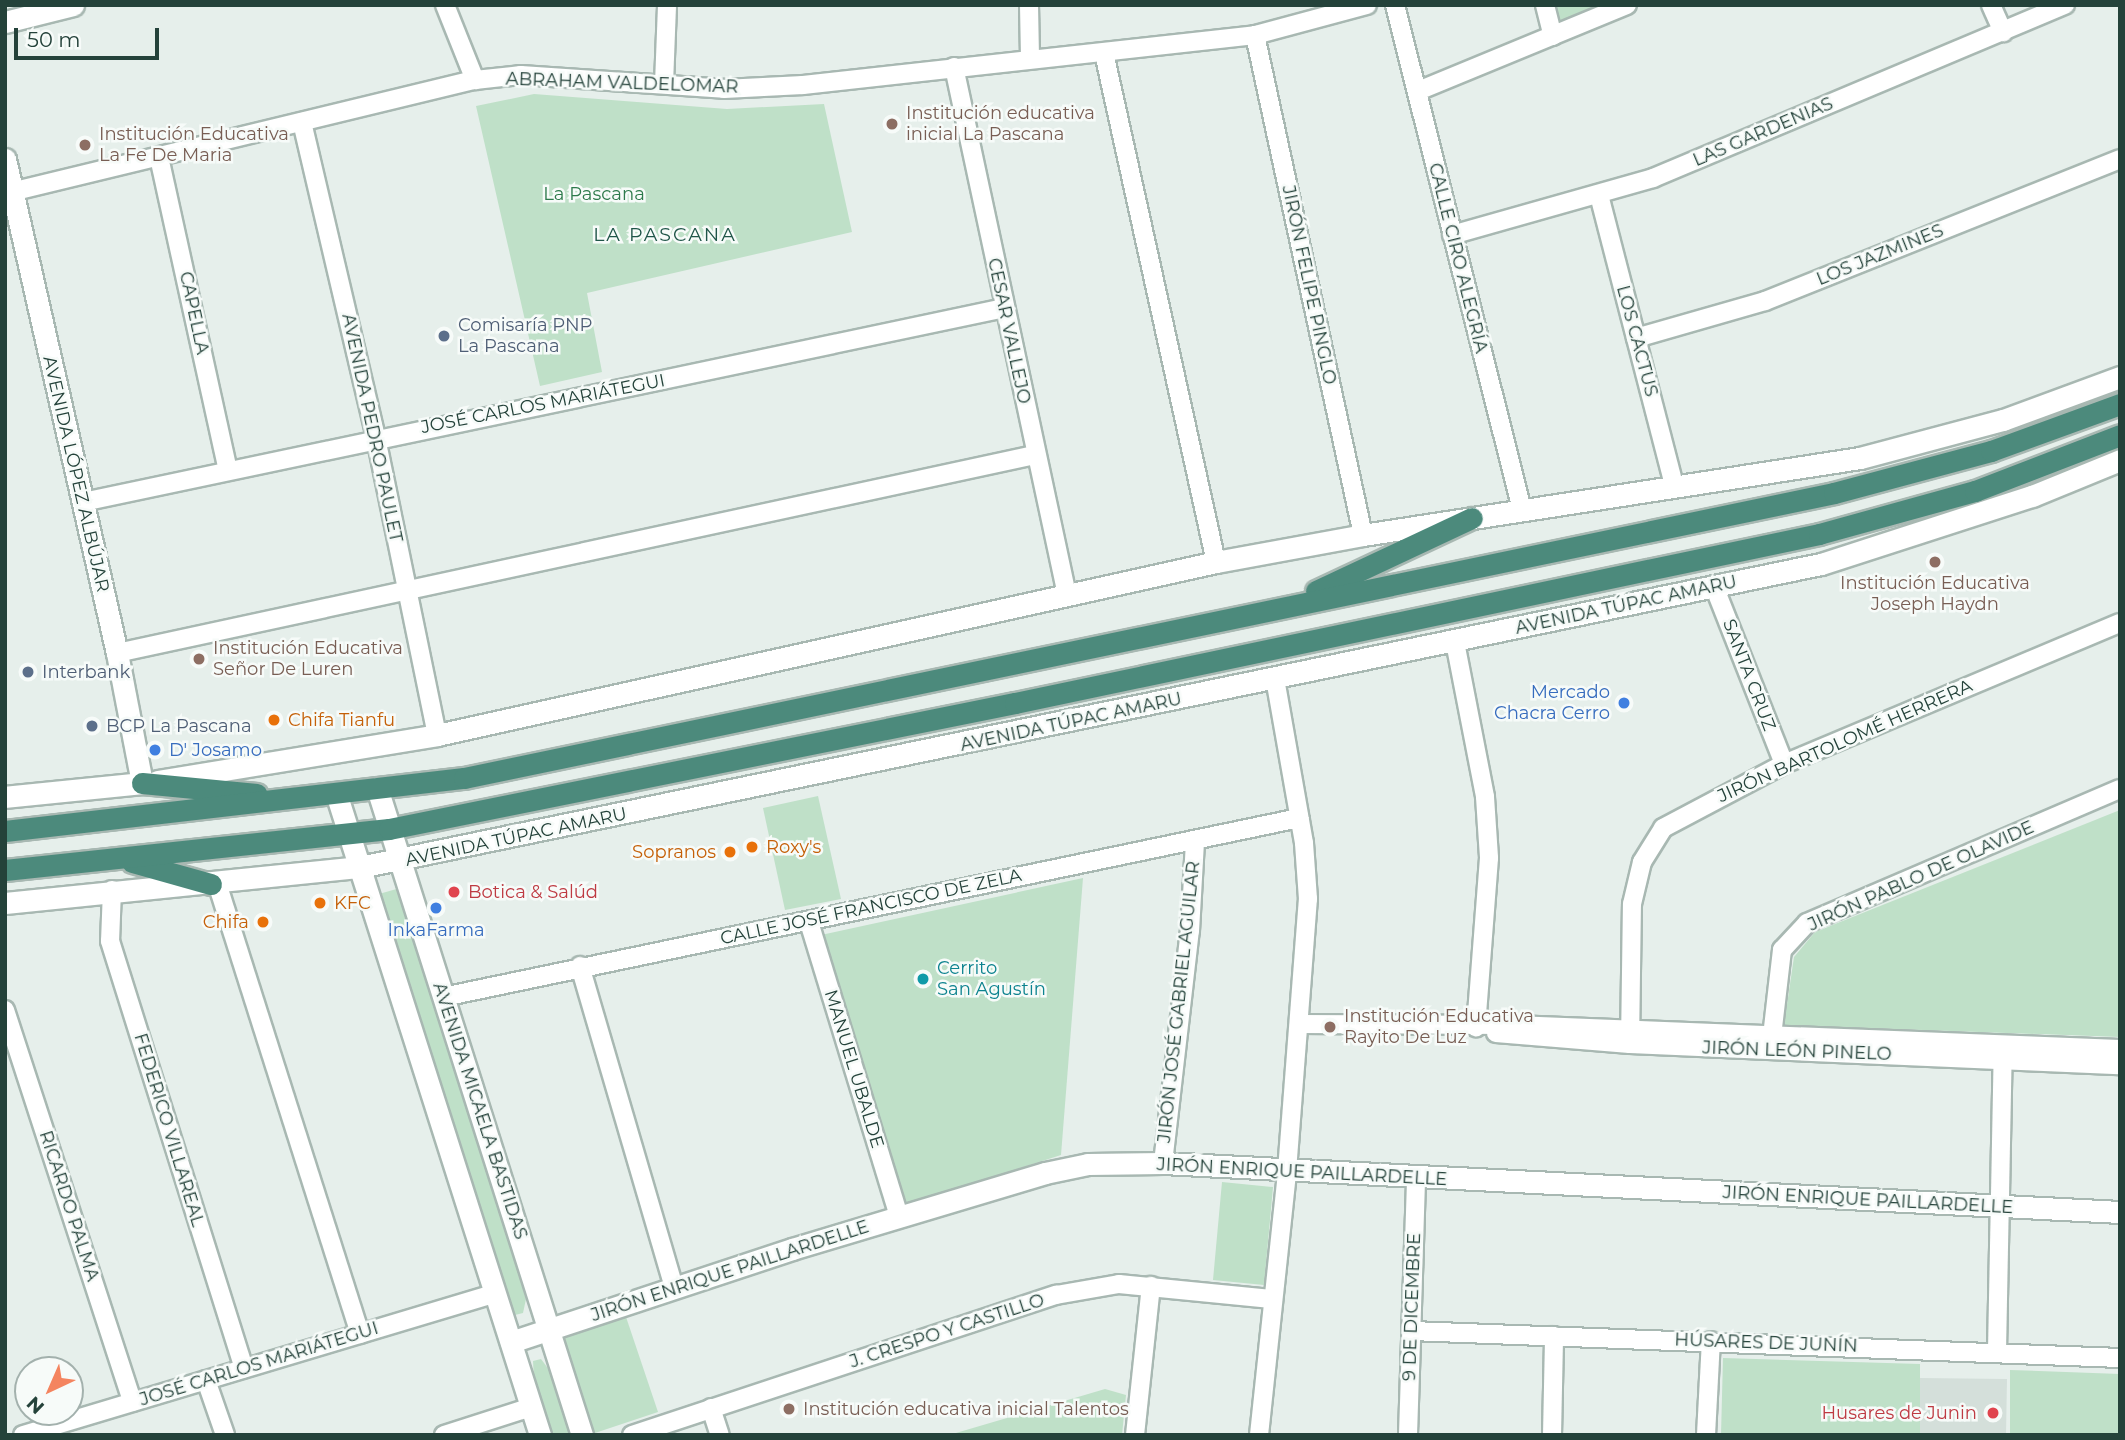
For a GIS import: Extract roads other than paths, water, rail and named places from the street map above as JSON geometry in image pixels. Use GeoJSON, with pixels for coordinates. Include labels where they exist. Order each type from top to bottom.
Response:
{"type":"FeatureCollection","features":[{"type":"Feature","properties":{"kind":"highway"},"geometry":{"type":"LineString","coordinates":[[5,831],[464,778],[1887,481],[1991,451],[2120,404]]}},
{"type":"Feature","properties":{"kind":"highway","name":"AVENIDA TÚPAC AMARU"},"geometry":{"type":"LineString","coordinates":[[5,870],[389,829],[1819,534],[1975,491],[2120,435]]}},
{"type":"Feature","properties":{"kind":"highway"},"geometry":{"type":"LineString","coordinates":[[1281,607],[1472,518]]}},
{"type":"Feature","properties":{"kind":"highway"},"geometry":{"type":"LineString","coordinates":[[142,783],[303,798]]}},
{"type":"Feature","properties":{"kind":"highway"},"geometry":{"type":"LineString","coordinates":[[120,859],[214,883]]}},
{"type":"Feature","properties":{"kind":"main road"},"geometry":{"type":"LineString","coordinates":[[5,22],[73,5]]}},
{"type":"Feature","properties":{"kind":"main road","name":"AVENIDA LÓPEZ ALBÚJAR"},"geometry":{"type":"LineString","coordinates":[[5,159],[117,653],[142,783]]}},
{"type":"Feature","properties":{"kind":"main road"},"geometry":{"type":"LineString","coordinates":[[5,797],[142,783],[437,735],[1216,562],[1363,535],[1860,458],[2003,420],[2120,377]]}},
{"type":"Feature","properties":{"kind":"main road","name":"AVENIDA TÚPAC AMARU"},"geometry":{"type":"LineString","coordinates":[[5,902],[112,890],[214,883],[400,862],[1455,642],[1821,564],[2032,496],[2120,460]]}},
{"type":"Feature","properties":{"kind":"main road","name":"AVENIDA MICAELA BASTIDAS"},"geometry":{"type":"LineString","coordinates":[[377,788],[582,1435]]}},
{"type":"Feature","properties":{"kind":"main road"},"geometry":{"type":"LineString","coordinates":[[336,793],[540,1435]]}},
{"type":"Feature","properties":{"kind":"main road","name":"JIRÓN ENRIQUE PAILLARDELLE"},"geometry":{"type":"LineString","coordinates":[[510,1342],[674,1287],[1067,1168],[1163,1163],[1416,1179],[2120,1212]]}},
{"type":"Feature","properties":{"kind":"street"},"geometry":{"type":"LineString","coordinates":[[445,5],[475,80]]}},
{"type":"Feature","properties":{"kind":"street"},"geometry":{"type":"LineString","coordinates":[[664,83],[667,5]]}},
{"type":"Feature","properties":{"kind":"street"},"geometry":{"type":"LineString","coordinates":[[1030,5],[1030,59]]}},
{"type":"Feature","properties":{"kind":"street","name":"ABRAHAM VALDELOMAR"},"geometry":{"type":"LineString","coordinates":[[11,192],[475,80],[522,75],[724,89],[803,85],[1255,35],[1367,5]]}},
{"type":"Feature","properties":{"kind":"street","name":"CALLE CIRO ALEGRÍA"},"geometry":{"type":"LineString","coordinates":[[1395,5],[1521,510]]}},
{"type":"Feature","properties":{"kind":"street"},"geometry":{"type":"LineString","coordinates":[[1545,5],[1553,37]]}},
{"type":"Feature","properties":{"kind":"street"},"geometry":{"type":"LineString","coordinates":[[1418,91],[1627,5]]}},
{"type":"Feature","properties":{"kind":"street"},"geometry":{"type":"LineString","coordinates":[[1991,5],[2003,32]]}},
{"type":"Feature","properties":{"kind":"street","name":"LAS GARDENIAS"},"geometry":{"type":"LineString","coordinates":[[1452,235],[1653,178],[2066,5]]}},
{"type":"Feature","properties":{"kind":"street","name":"JIRÓN FELIPE PINGLO"},"geometry":{"type":"LineString","coordinates":[[1255,35],[1363,535]]}},
{"type":"Feature","properties":{"kind":"street"},"geometry":{"type":"LineString","coordinates":[[1104,53],[1216,562]]}},
{"type":"Feature","properties":{"kind":"street","name":"CESAR VALLEJO"},"geometry":{"type":"LineString","coordinates":[[954,67],[1034,455],[1067,595]]}},
{"type":"Feature","properties":{"kind":"street","name":"AVENIDA PEDRO PAULET"},"geometry":{"type":"LineString","coordinates":[[302,122],[376,438],[437,735]]}},
{"type":"Feature","properties":{"kind":"street","name":"CAPELLA"},"geometry":{"type":"LineString","coordinates":[[159,157],[228,470]]}},
{"type":"Feature","properties":{"kind":"street","name":"LOS JAZMINES"},"geometry":{"type":"LineString","coordinates":[[1636,338],[1765,301],[2120,159]]}},
{"type":"Feature","properties":{"kind":"street","name":"LOS CACTUS"},"geometry":{"type":"LineString","coordinates":[[1599,195],[1675,488]]}},
{"type":"Feature","properties":{"kind":"street","name":"JOSÉ CARLOS MARIÁTEGUI"},"geometry":{"type":"LineString","coordinates":[[83,502],[376,438],[1004,309]]}},
{"type":"Feature","properties":{"kind":"street"},"geometry":{"type":"LineString","coordinates":[[117,653],[1034,455]]}},
{"type":"Feature","properties":{"kind":"street","name":"SANTA CRUZ"},"geometry":{"type":"LineString","coordinates":[[1714,586],[1784,764]]}},
{"type":"Feature","properties":{"kind":"street","name":"JIRÓN BARTOLOMÉ HERRERA"},"geometry":{"type":"LineString","coordinates":[[1630,1038],[1632,904],[1642,862],[1663,828],[1784,764],[2120,623]]}},
{"type":"Feature","properties":{"kind":"street"},"geometry":{"type":"LineString","coordinates":[[1455,642],[1485,797],[1489,858],[1476,1028]]}},
{"type":"Feature","properties":{"kind":"street"},"geometry":{"type":"LineString","coordinates":[[1259,1435],[1271,1299],[1287,1171],[1308,900],[1299,818],[1275,679]]}},
{"type":"Feature","properties":{"kind":"street","name":"JIRÓN PABLO DE OLAVIDE"},"geometry":{"type":"LineString","coordinates":[[1771,1042],[1782,950],[1807,923],[2120,789]]}},
{"type":"Feature","properties":{"kind":"street","name":"CALLE JOSÉ FRANCISCO DE ZELA"},"geometry":{"type":"LineString","coordinates":[[443,997],[580,966],[809,922],[1299,818]]}},
{"type":"Feature","properties":{"kind":"street","name":"JIRÓN JOSÉ GABRIEL AGUILAR"},"geometry":{"type":"LineString","coordinates":[[1163,1163],[1190,931],[1195,841]]}},
{"type":"Feature","properties":{"kind":"street"},"geometry":{"type":"LineString","coordinates":[[214,883],[360,1334]]}},
{"type":"Feature","properties":{"kind":"street","name":"FEDERICO VILLAREAL"},"geometry":{"type":"LineString","coordinates":[[112,890],[110,942],[244,1368]]}},
{"type":"Feature","properties":{"kind":"street","name":"MANUEL UBALDE"},"geometry":{"type":"LineString","coordinates":[[809,922],[900,1217]]}},
{"type":"Feature","properties":{"kind":"street"},"geometry":{"type":"LineString","coordinates":[[580,966],[674,1287]]}},
{"type":"Feature","properties":{"kind":"street","name":"RICARDO PALMA"},"geometry":{"type":"LineString","coordinates":[[5,1010],[132,1402]]}},
{"type":"Feature","properties":{"kind":"street","name":"JIRÓN LEÓN PINELO"},"geometry":{"type":"LineString","coordinates":[[1300,1024],[1476,1028],[1522,1038],[1771,1042],[2003,1052],[2120,1065]]}},
{"type":"Feature","properties":{"kind":"street","name":"JIRÓN LEÓN PINELO"},"geometry":{"type":"LineString","coordinates":[[2003,1052],[2120,1049]]}},
{"type":"Feature","properties":{"kind":"street"},"geometry":{"type":"LineString","coordinates":[[1997,1351],[2003,1206],[2003,1052]]}},
{"type":"Feature","properties":{"kind":"street","name":"9 DE DICEMBRE"},"geometry":{"type":"LineString","coordinates":[[1408,1435],[1416,1179]]}},
{"type":"Feature","properties":{"kind":"street","name":"J. CRESPO Y CASTILLO"},"geometry":{"type":"LineString","coordinates":[[632,1435],[1056,1295],[1119,1284],[1271,1299]]}},
{"type":"Feature","properties":{"kind":"street"},"geometry":{"type":"LineString","coordinates":[[1135,1435],[1151,1286]]}},
{"type":"Feature","properties":{"kind":"street","name":"JOSÉ CARLOS MARIÁTEGUI"},"geometry":{"type":"LineString","coordinates":[[23,1435],[495,1293]]}},
{"type":"Feature","properties":{"kind":"street","name":"HÚSARES DE JUNÍN"},"geometry":{"type":"LineString","coordinates":[[1411,1331],[1997,1351],[2120,1358]]}},
{"type":"Feature","properties":{"kind":"street"},"geometry":{"type":"LineString","coordinates":[[1552,1435],[1554,1336]]}},
{"type":"Feature","properties":{"kind":"street"},"geometry":{"type":"LineString","coordinates":[[1706,1435],[1711,1341]]}},
{"type":"Feature","properties":{"kind":"street"},"geometry":{"type":"LineString","coordinates":[[206,1380],[225,1435]]}},
{"type":"Feature","properties":{"kind":"street"},"geometry":{"type":"LineString","coordinates":[[444,1435],[531,1407]]}},
{"type":"Feature","properties":{"kind":"street"},"geometry":{"type":"LineString","coordinates":[[711,1408],[720,1435]]}},
{"type":"Feature","properties":{"kind":"place","name":"Institución educativa inicial La Pascana"},"geometry":{"type":"Point","coordinates":[892,124]}},
{"type":"Feature","properties":{"kind":"place","name":"Institución Educativa La Fe De Maria"},"geometry":{"type":"Point","coordinates":[85,145]}},
{"type":"Feature","properties":{"kind":"place","name":"Comisaría PNP La Pascana"},"geometry":{"type":"Point","coordinates":[444,336]}},
{"type":"Feature","properties":{"kind":"place","name":"Institución Educativa Joseph Haydn"},"geometry":{"type":"Point","coordinates":[1935,562]}},
{"type":"Feature","properties":{"kind":"place","name":"Institución Educativa Señor De Luren"},"geometry":{"type":"Point","coordinates":[199,659]}},
{"type":"Feature","properties":{"kind":"place","name":"Interbank"},"geometry":{"type":"Point","coordinates":[28,672]}},
{"type":"Feature","properties":{"kind":"place","name":"Mercado Chacra Cerro"},"geometry":{"type":"Point","coordinates":[1624,703]}},
{"type":"Feature","properties":{"kind":"place","name":"Chifa Tianfu"},"geometry":{"type":"Point","coordinates":[274,720]}},
{"type":"Feature","properties":{"kind":"place","name":"BCP La Pascana"},"geometry":{"type":"Point","coordinates":[92,726]}},
{"type":"Feature","properties":{"kind":"place","name":"D' Josamo"},"geometry":{"type":"Point","coordinates":[155,750]}},
{"type":"Feature","properties":{"kind":"place","name":"Roxy's"},"geometry":{"type":"Point","coordinates":[752,847]}},
{"type":"Feature","properties":{"kind":"place","name":"Sopranos"},"geometry":{"type":"Point","coordinates":[730,852]}},
{"type":"Feature","properties":{"kind":"place","name":"Botica & Salúd"},"geometry":{"type":"Point","coordinates":[454,892]}},
{"type":"Feature","properties":{"kind":"place","name":"KFC"},"geometry":{"type":"Point","coordinates":[320,903]}},
{"type":"Feature","properties":{"kind":"place","name":"InkaFarma"},"geometry":{"type":"Point","coordinates":[436,908]}},
{"type":"Feature","properties":{"kind":"place","name":"Chifa"},"geometry":{"type":"Point","coordinates":[263,922]}},
{"type":"Feature","properties":{"kind":"place","name":"Cerrito San Agustín"},"geometry":{"type":"Point","coordinates":[923,979]}},
{"type":"Feature","properties":{"kind":"place","name":"Institución Educativa Rayito De Luz"},"geometry":{"type":"Point","coordinates":[1330,1027]}},
{"type":"Feature","properties":{"kind":"place","name":"Institución educativa inicial Talentos"},"geometry":{"type":"Point","coordinates":[789,1409]}},
{"type":"Feature","properties":{"kind":"place","name":"Husares de Junin"},"geometry":{"type":"Point","coordinates":[1993,1413]}},
{"type":"Feature","properties":{"kind":"district","name":"LA PASCANA"},"geometry":{"type":"Point","coordinates":[665,235]}},
{"type":"Feature","properties":{"kind":"park label","name":"La Pascana"},"geometry":{"type":"Point","coordinates":[594,194]}}]}
